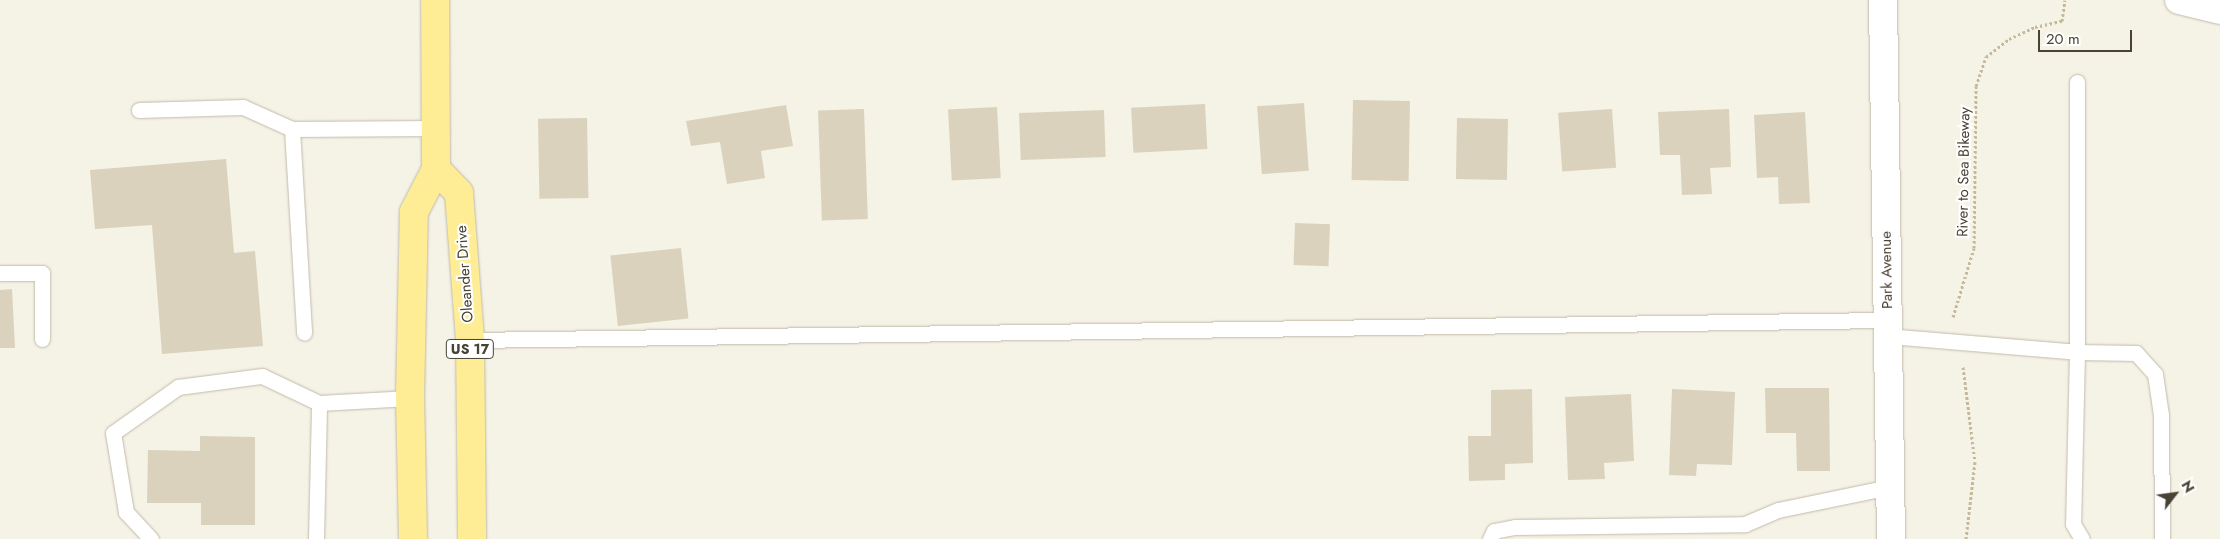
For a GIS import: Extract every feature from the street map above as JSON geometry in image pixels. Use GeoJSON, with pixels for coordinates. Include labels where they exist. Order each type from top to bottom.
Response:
{"type":"FeatureCollection","features":[{"type":"Feature","properties":{"kind":"main road"},"geometry":{"type":"LineString","coordinates":[[413,539],[410,398],[414,212],[436,169],[435,0]]}},
{"type":"Feature","properties":{"kind":"main road","name":"Oleander Drive"},"geometry":{"type":"LineString","coordinates":[[436,169],[460,193],[470,340],[472,539]]}},
{"type":"Feature","properties":{"kind":"street","name":"Park Avenue"},"geometry":{"type":"LineString","coordinates":[[1883,0],[1891,539]]}},
{"type":"Feature","properties":{"kind":"street"},"geometry":{"type":"LineString","coordinates":[[2179,0],[2220,10]]}},
{"type":"Feature","properties":{"kind":"lane"},"geometry":{"type":"LineString","coordinates":[[2077,82],[2078,352],[2073,524],[2082,539]]}},
{"type":"Feature","properties":{"kind":"lane"},"geometry":{"type":"LineString","coordinates":[[139,110],[242,107],[292,129],[436,128]]}},
{"type":"Feature","properties":{"kind":"lane"},"geometry":{"type":"LineString","coordinates":[[292,129],[304,333]]}},
{"type":"Feature","properties":{"kind":"lane"},"geometry":{"type":"LineString","coordinates":[[0,273],[42,273],[42,338]]}},
{"type":"Feature","properties":{"kind":"lane"},"geometry":{"type":"LineString","coordinates":[[470,340],[1887,328],[1956,342],[2078,352],[2136,353],[2155,374],[2161,415],[2162,539]]}},
{"type":"Feature","properties":{"kind":"lane"},"geometry":{"type":"LineString","coordinates":[[151,539],[126,512],[113,433],[178,387],[262,376],[319,403],[410,398]]}},
{"type":"Feature","properties":{"kind":"lane"},"geometry":{"type":"LineString","coordinates":[[316,539],[319,403]]}},
{"type":"Feature","properties":{"kind":"lane"},"geometry":{"type":"LineString","coordinates":[[1490,539],[1494,531],[1515,527],[1745,524],[1778,510],[1890,488]]}},
{"type":"Feature","properties":{"kind":"path","name":"River to Sea Bikeway"},"geometry":{"type":"LineString","coordinates":[[1966,539],[1975,462],[1967,382],[1951,325],[1974,248],[1976,86],[1986,57],[2009,39],[2035,27],[2062,21],[2065,0]]}},
{"type":"Feature","properties":{"kind":"building"},"geometry":{"type":"Polygon","coordinates":[[[1353,100],[1410,101],[1409,181],[1352,180],[1353,100]]]}},
{"type":"Feature","properties":{"kind":"building"},"geometry":{"type":"Polygon","coordinates":[[[1304,103],[1309,171],[1262,174],[1257,106],[1304,103]]]}},
{"type":"Feature","properties":{"kind":"building"},"geometry":{"type":"Polygon","coordinates":[[[1205,104],[1207,149],[1133,153],[1131,108],[1205,104]]]}},
{"type":"Feature","properties":{"kind":"building"},"geometry":{"type":"Polygon","coordinates":[[[786,105],[793,146],[761,151],[765,178],[727,184],[720,142],[691,146],[686,121],[786,105]]]}},
{"type":"Feature","properties":{"kind":"building"},"geometry":{"type":"Polygon","coordinates":[[[997,107],[1001,178],[952,180],[948,110],[997,107]]]}},
{"type":"Feature","properties":{"kind":"building"},"geometry":{"type":"Polygon","coordinates":[[[864,109],[868,219],[822,221],[818,111],[864,109]]]}},
{"type":"Feature","properties":{"kind":"building"},"geometry":{"type":"Polygon","coordinates":[[[1612,109],[1616,168],[1562,172],[1558,113],[1612,109]]]}},
{"type":"Feature","properties":{"kind":"building"},"geometry":{"type":"Polygon","coordinates":[[[1729,109],[1731,167],[1710,168],[1712,194],[1682,195],[1680,155],[1660,155],[1658,112],[1729,109]]]}},
{"type":"Feature","properties":{"kind":"building"},"geometry":{"type":"Polygon","coordinates":[[[1104,110],[1106,157],[1021,160],[1019,113],[1104,110]]]}},
{"type":"Feature","properties":{"kind":"building"},"geometry":{"type":"Polygon","coordinates":[[[1805,112],[1810,203],[1779,204],[1778,177],[1757,178],[1754,115],[1805,112]]]}},
{"type":"Feature","properties":{"kind":"building"},"geometry":{"type":"Polygon","coordinates":[[[587,118],[588,198],[539,199],[538,119],[587,118]]]}},
{"type":"Feature","properties":{"kind":"building"},"geometry":{"type":"Polygon","coordinates":[[[1457,118],[1508,119],[1507,180],[1456,179],[1457,118]]]}},
{"type":"Feature","properties":{"kind":"building"},"geometry":{"type":"Polygon","coordinates":[[[226,159],[234,253],[255,251],[263,346],[162,354],[152,225],[95,229],[90,170],[226,159]]]}},
{"type":"Feature","properties":{"kind":"building"},"geometry":{"type":"Polygon","coordinates":[[[1295,223],[1330,224],[1329,266],[1294,265],[1295,223]]]}},
{"type":"Feature","properties":{"kind":"building"},"geometry":{"type":"Polygon","coordinates":[[[681,248],[688,319],[618,326],[610,255],[681,248]]]}},
{"type":"Feature","properties":{"kind":"building"},"geometry":{"type":"Polygon","coordinates":[[[12,289],[15,348],[0,348],[0,290],[12,289]]]}},
{"type":"Feature","properties":{"kind":"building"},"geometry":{"type":"Polygon","coordinates":[[[1765,388],[1829,388],[1830,471],[1797,471],[1796,433],[1766,433],[1765,388]]]}},
{"type":"Feature","properties":{"kind":"building"},"geometry":{"type":"Polygon","coordinates":[[[1532,389],[1533,463],[1505,464],[1505,480],[1469,481],[1468,436],[1491,436],[1491,390],[1532,389]]]}},
{"type":"Feature","properties":{"kind":"building"},"geometry":{"type":"Polygon","coordinates":[[[1672,389],[1735,392],[1732,465],[1697,464],[1696,476],[1669,475],[1672,389]]]}},
{"type":"Feature","properties":{"kind":"building"},"geometry":{"type":"Polygon","coordinates":[[[1631,394],[1634,461],[1604,463],[1605,479],[1568,480],[1565,397],[1631,394]]]}},
{"type":"Feature","properties":{"kind":"building"},"geometry":{"type":"Polygon","coordinates":[[[200,436],[255,437],[255,525],[201,525],[201,503],[147,503],[148,450],[200,451],[200,436]]]}}]}
